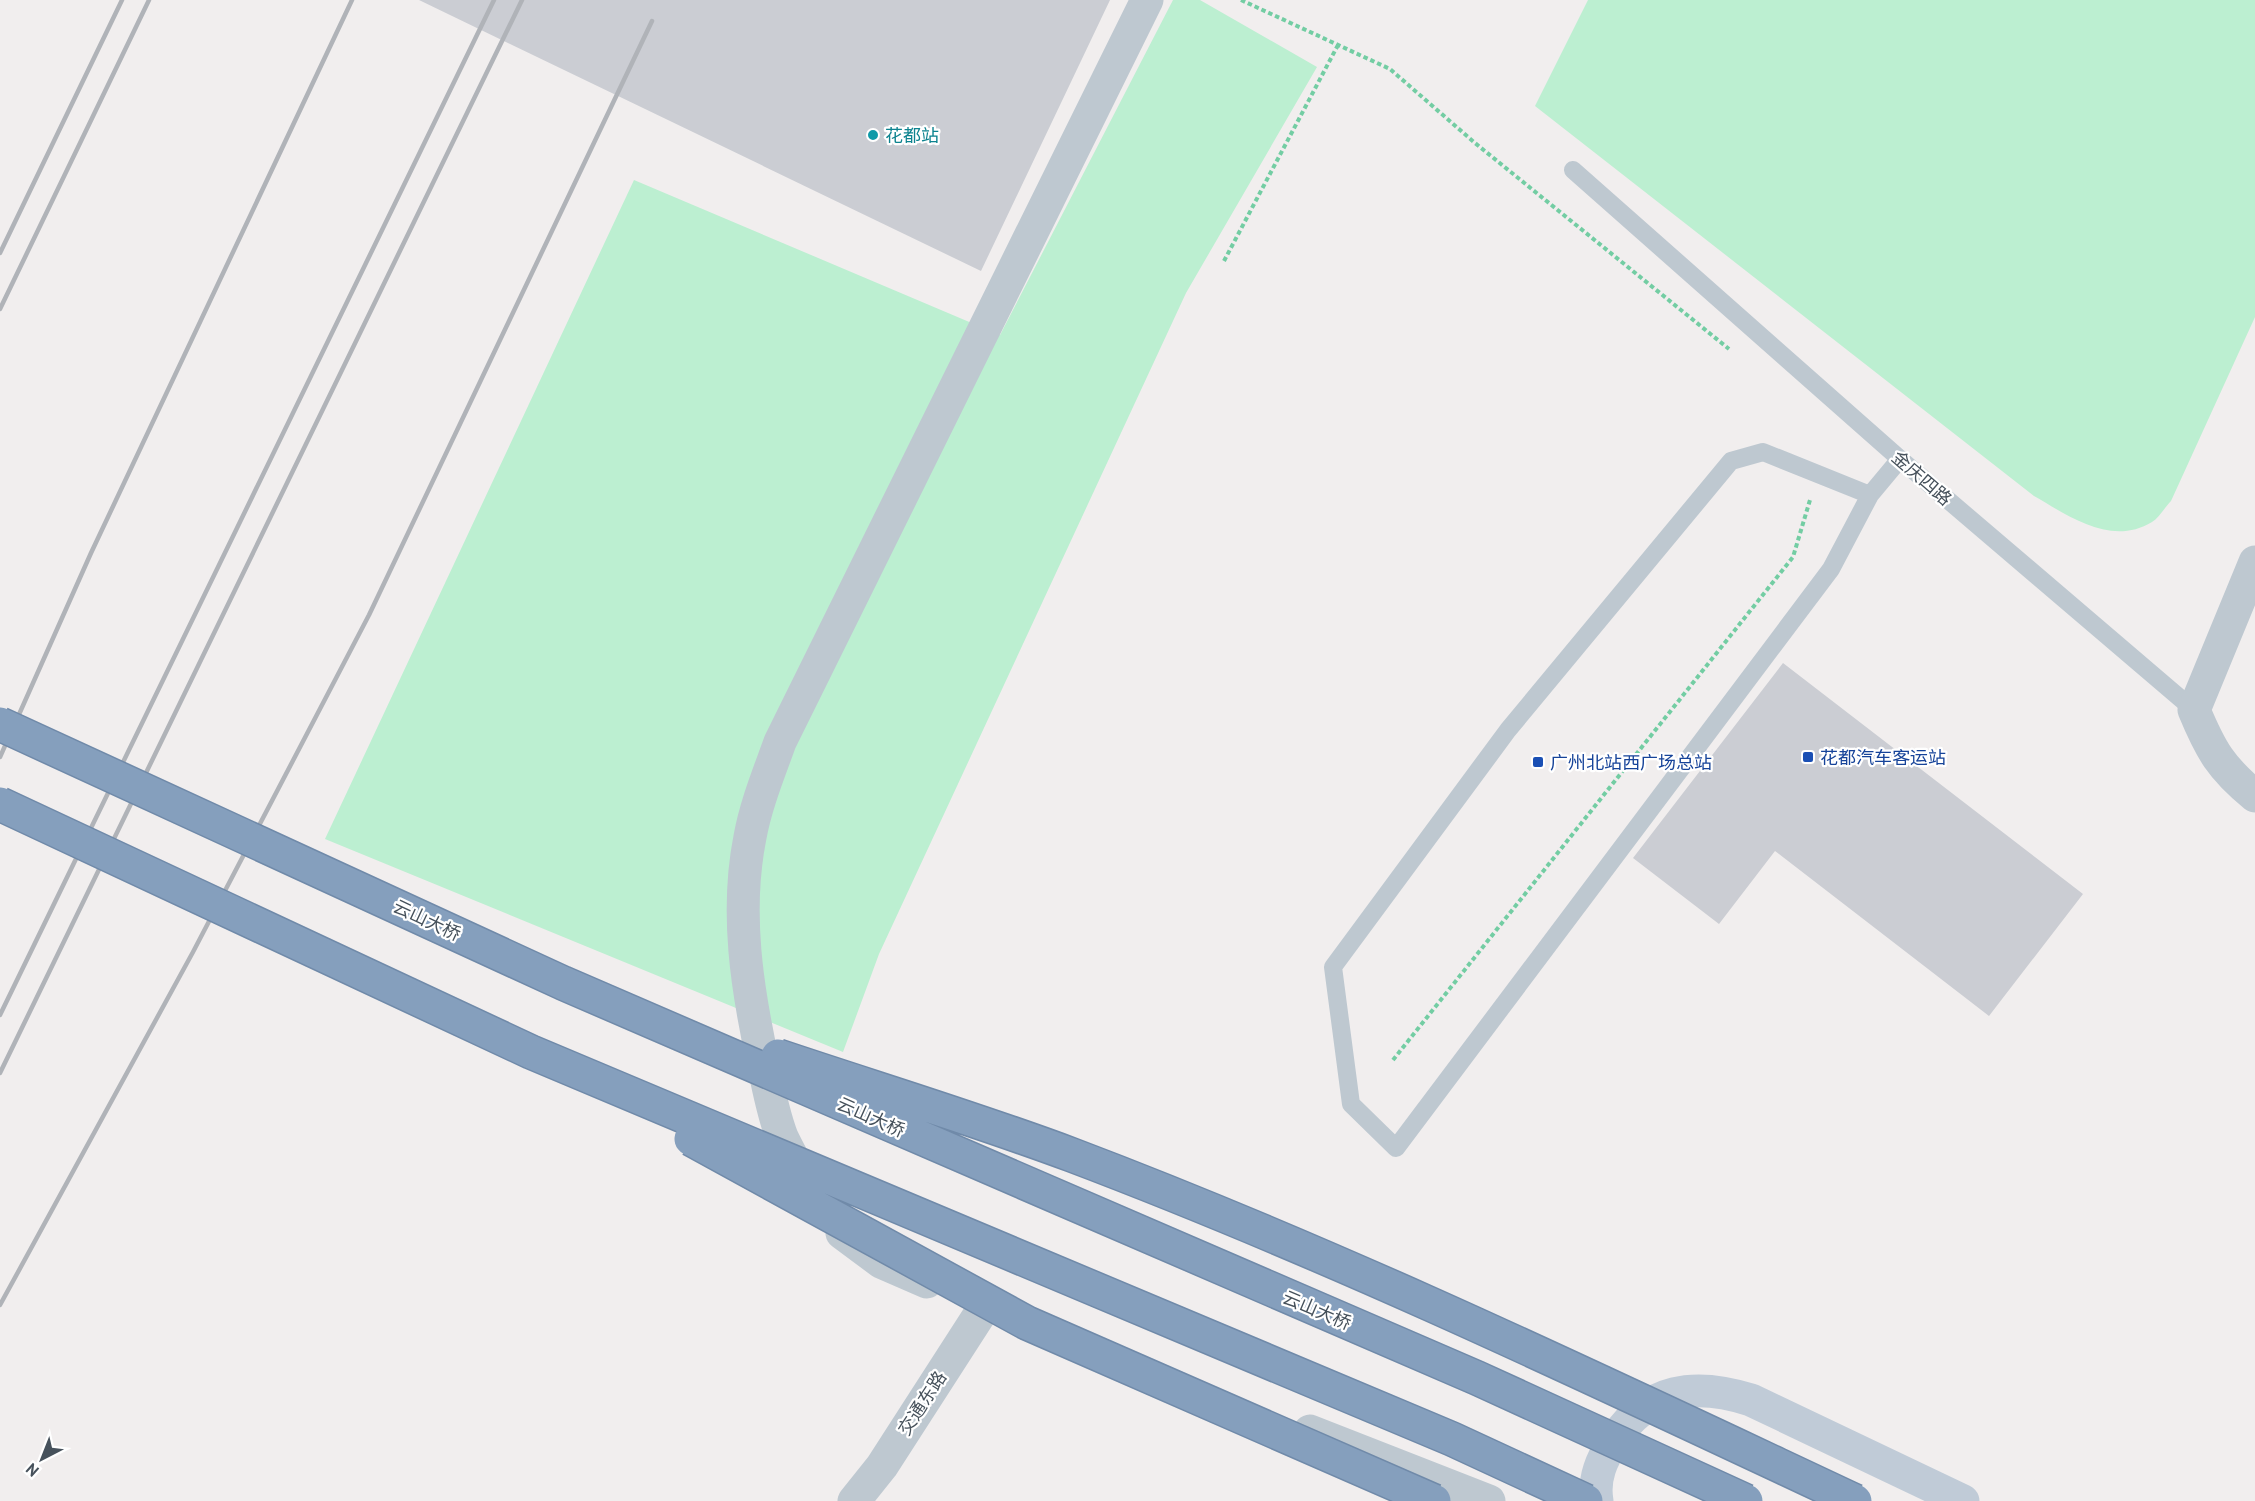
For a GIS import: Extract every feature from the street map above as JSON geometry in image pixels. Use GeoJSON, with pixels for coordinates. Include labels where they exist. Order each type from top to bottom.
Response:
{"type":"FeatureCollection","features":[{"type":"Feature","properties":{"kind":"highway","name":"云山大桥"},"geometry":{"type":"LineString","coordinates":[[0,724],[563,983],[1477,1378],[1746,1501]]}},
{"type":"Feature","properties":{"kind":"highway"},"geometry":{"type":"LineString","coordinates":[[0,804],[531,1052],[1452,1439],[1587,1501]]}},
{"type":"Feature","properties":{"kind":"highway"},"geometry":{"type":"LineString","coordinates":[[563,983],[1070,1154],[1182,1198],[1514,1341],[1855,1501]]}},
{"type":"Feature","properties":{"kind":"highway"},"geometry":{"type":"LineString","coordinates":[[531,1052],[1027,1323],[1434,1501]]}},
{"type":"Feature","properties":{"kind":"street"},"geometry":{"type":"LineString","coordinates":[[1147,0],[780,742],[761,794],[750,837],[743,892],[745,951],[752,1008],[770,1094],[782,1136],[814,1199],[841,1233],[881,1262],[956,1294],[987,1303],[1489,1501]]}},
{"type":"Feature","properties":{"kind":"street"},"geometry":{"type":"LineString","coordinates":[[2194,710],[2255,562]]}},
{"type":"Feature","properties":{"kind":"street","name":"金庆四路"},"geometry":{"type":"LineString","coordinates":[[2194,710],[2210,749],[2231,776],[2255,796]]}},
{"type":"Feature","properties":{"kind":"street","name":"交通东路"},"geometry":{"type":"LineString","coordinates":[[854,1501],[882,1466],[987,1303]]}},
{"type":"Feature","properties":{"kind":"street"},"geometry":{"type":"LineString","coordinates":[[1597,1501],[1595,1490],[1606,1452],[1636,1412],[1652,1400],[1700,1390],[1724,1391],[1751,1400],[1963,1501]]}},
{"type":"Feature","properties":{"kind":"lane","name":"金庆四路"},"geometry":{"type":"LineString","coordinates":[[1573,170],[1900,459],[2194,710]]}},
{"type":"Feature","properties":{"kind":"lane"},"geometry":{"type":"LineString","coordinates":[[1870,495],[1763,452],[1731,461],[1508,730],[1333,967],[1351,1104],[1396,1148],[1831,569],[1870,495],[1900,459]]}},
{"type":"Feature","properties":{"kind":"path"},"geometry":{"type":"LineString","coordinates":[[1241,0],[1390,69],[1475,143],[1734,353]]}},
{"type":"Feature","properties":{"kind":"path"},"geometry":{"type":"LineString","coordinates":[[1224,261],[1338,45]]}},
{"type":"Feature","properties":{"kind":"path"},"geometry":{"type":"LineString","coordinates":[[1393,1060],[1792,557],[1818,474]]}},
{"type":"Feature","properties":{"kind":"green space"},"geometry":{"type":"Polygon","coordinates":[[[1173,0],[1200,0],[1317,67],[1186,293],[879,954],[843,1052],[325,839],[634,180],[1000,335],[1173,0]]]}},
{"type":"Feature","properties":{"kind":"green space"},"geometry":{"type":"Polygon","coordinates":[[[1588,0],[2255,0],[2255,317],[2171,501],[2157,518],[2137,529],[2106,530],[2076,520],[2034,496],[1535,106],[1588,0]]]}},
{"type":"Feature","properties":{"kind":"building","name":"花都站"},"geometry":{"type":"Polygon","coordinates":[[[419,0],[1110,0],[981,271],[419,0]]]}},
{"type":"Feature","properties":{"kind":"building","name":"花都汽车客运站"},"geometry":{"type":"Polygon","coordinates":[[[1783,663],[2083,894],[1989,1016],[1775,851],[1719,924],[1633,858],[1783,663]]]}},
{"type":"Feature","properties":{"kind":"railway"},"geometry":{"type":"LineString","coordinates":[[0,253],[122,0]]}},
{"type":"Feature","properties":{"kind":"railway"},"geometry":{"type":"LineString","coordinates":[[0,309],[149,0]]}},
{"type":"Feature","properties":{"kind":"railway"},"geometry":{"type":"LineString","coordinates":[[0,757],[91,553],[352,0]]}},
{"type":"Feature","properties":{"kind":"railway"},"geometry":{"type":"LineString","coordinates":[[0,1015],[494,0]]}},
{"type":"Feature","properties":{"kind":"railway"},"geometry":{"type":"LineString","coordinates":[[0,1073],[522,0]]}},
{"type":"Feature","properties":{"kind":"railway"},"geometry":{"type":"LineString","coordinates":[[0,1305],[193,952],[369,615],[652,21]]}},
{"type":"Feature","properties":{"kind":"place","name":"花都站"},"geometry":{"type":"Point","coordinates":[873,135]}},
{"type":"Feature","properties":{"kind":"place","name":"花都汽车客运站"},"geometry":{"type":"Point","coordinates":[1808,757]}},
{"type":"Feature","properties":{"kind":"place","name":"广州北站西广场总站"},"geometry":{"type":"Point","coordinates":[1538,762]}}]}
